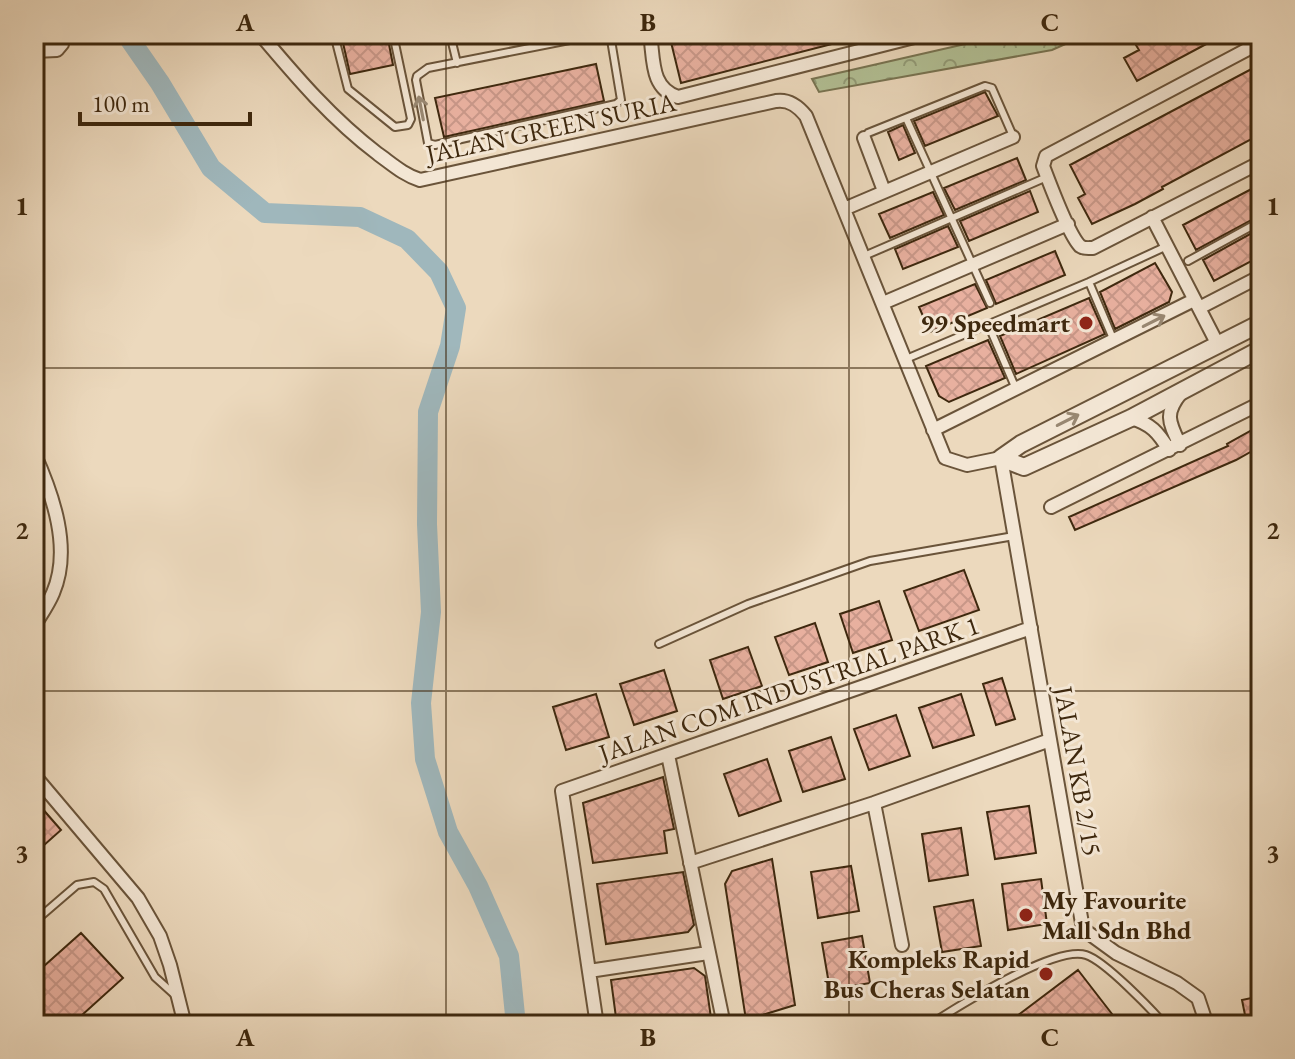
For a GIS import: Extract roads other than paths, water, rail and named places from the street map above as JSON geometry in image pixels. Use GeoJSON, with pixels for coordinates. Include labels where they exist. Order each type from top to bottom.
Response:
{"type":"FeatureCollection","features":[{"type":"Feature","properties":{"kind":"street"},"geometry":{"type":"LineString","coordinates":[[34,51],[57,50],[64,34]]}},
{"type":"Feature","properties":{"kind":"street","name":"JALAN GREEN SURIA"},"geometry":{"type":"LineString","coordinates":[[260,34],[314,98],[357,138],[402,172],[420,180],[785,99],[806,116],[850,206]]}},
{"type":"Feature","properties":{"kind":"street"},"geometry":{"type":"LineString","coordinates":[[650,34],[657,84],[666,94],[678,97],[926,34]]}},
{"type":"Feature","properties":{"kind":"street"},"geometry":{"type":"LineString","coordinates":[[1250,48],[1043,160],[1047,177],[1080,246],[1093,248],[1261,162]]}},
{"type":"Feature","properties":{"kind":"street"},"geometry":{"type":"LineString","coordinates":[[1013,137],[850,206],[864,256],[945,458],[967,465],[1001,458],[1021,444],[1261,323]]}},
{"type":"Feature","properties":{"kind":"street"},"geometry":{"type":"LineString","coordinates":[[864,138],[884,191]]}},
{"type":"Feature","properties":{"kind":"street"},"geometry":{"type":"LineString","coordinates":[[1152,217],[1200,304],[1218,345]]}},
{"type":"Feature","properties":{"kind":"street"},"geometry":{"type":"LineString","coordinates":[[883,303],[1068,224]]}},
{"type":"Feature","properties":{"kind":"street"},"geometry":{"type":"LineString","coordinates":[[933,430],[1114,341],[1261,276]]}},
{"type":"Feature","properties":{"kind":"street"},"geometry":{"type":"LineString","coordinates":[[1001,458],[1024,467],[1131,418],[1261,349]]}},
{"type":"Feature","properties":{"kind":"street"},"geometry":{"type":"LineString","coordinates":[[1174,447],[1169,417],[1172,404],[1183,391]]}},
{"type":"Feature","properties":{"kind":"street"},"geometry":{"type":"LineString","coordinates":[[1051,507],[1261,403]]}},
{"type":"Feature","properties":{"kind":"street"},"geometry":{"type":"LineString","coordinates":[[1131,418],[1151,426],[1174,447]]}},
{"type":"Feature","properties":{"kind":"street"},"geometry":{"type":"LineString","coordinates":[[34,453],[58,525],[62,559],[53,592],[34,626]]}},
{"type":"Feature","properties":{"kind":"street","name":"JALAN KB 2/15"},"geometry":{"type":"LineString","coordinates":[[1001,458],[1083,929],[1116,953],[1177,983],[1198,998],[1207,1025]]}},
{"type":"Feature","properties":{"kind":"street","name":"JALAN COM INDUSTRIAL PARK 1"},"geometry":{"type":"LineString","coordinates":[[589,971],[562,791],[1031,628]]}},
{"type":"Feature","properties":{"kind":"street"},"geometry":{"type":"LineString","coordinates":[[690,863],[874,803],[1050,740]]}},
{"type":"Feature","properties":{"kind":"street"},"geometry":{"type":"LineString","coordinates":[[668,755],[724,1025]]}},
{"type":"Feature","properties":{"kind":"street"},"geometry":{"type":"LineString","coordinates":[[34,775],[138,898],[160,936],[185,1025]]}},
{"type":"Feature","properties":{"kind":"street"},"geometry":{"type":"LineString","coordinates":[[874,803],[902,945]]}},
{"type":"Feature","properties":{"kind":"street"},"geometry":{"type":"LineString","coordinates":[[597,1025],[589,971],[708,953]]}},
{"type":"Feature","properties":{"kind":"lane"},"geometry":{"type":"LineString","coordinates":[[334,34],[348,89],[395,127],[408,125],[411,119],[393,34]]}},
{"type":"Feature","properties":{"kind":"lane"},"geometry":{"type":"LineString","coordinates":[[450,34],[457,63]]}},
{"type":"Feature","properties":{"kind":"lane"},"geometry":{"type":"LineString","coordinates":[[600,34],[428,68],[417,76],[428,143],[432,145],[616,104],[621,100],[610,34]]}},
{"type":"Feature","properties":{"kind":"lane"},"geometry":{"type":"LineString","coordinates":[[864,138],[868,133],[989,86],[1013,137]]}},
{"type":"Feature","properties":{"kind":"lane"},"geometry":{"type":"LineString","coordinates":[[906,118],[990,303]]}},
{"type":"Feature","properties":{"kind":"lane"},"geometry":{"type":"LineString","coordinates":[[864,256],[1047,177]]}},
{"type":"Feature","properties":{"kind":"lane"},"geometry":{"type":"LineString","coordinates":[[1188,261],[1261,221]]}},
{"type":"Feature","properties":{"kind":"lane"},"geometry":{"type":"LineString","coordinates":[[904,359],[1167,246]]}},
{"type":"Feature","properties":{"kind":"lane"},"geometry":{"type":"LineString","coordinates":[[1089,282],[1114,341]]}},
{"type":"Feature","properties":{"kind":"lane"},"geometry":{"type":"LineString","coordinates":[[988,324],[1016,389]]}},
{"type":"Feature","properties":{"kind":"lane"},"geometry":{"type":"LineString","coordinates":[[659,644],[748,604],[870,561],[1015,536]]}},
{"type":"Feature","properties":{"kind":"lane"},"geometry":{"type":"LineString","coordinates":[[34,922],[77,885],[94,882],[104,889],[155,977],[180,999]]}},
{"type":"Feature","properties":{"kind":"lane"},"geometry":{"type":"LineString","coordinates":[[929,1025],[1034,966],[1069,954],[1084,954],[1146,1002],[1165,1025]]}},
{"type":"Feature","properties":{"kind":"waterway"},"geometry":{"type":"LineString","coordinates":[[126,34],[160,83],[211,168],[265,213],[360,217],[407,239],[439,272],[456,308],[450,346],[428,412],[427,524],[431,612],[421,703],[425,759],[448,832],[478,886],[509,956],[516,1025]]}},
{"type":"Feature","properties":{"kind":"place","name":"99 Speedmart"},"geometry":{"type":"Point","coordinates":[1086,323]}},
{"type":"Feature","properties":{"kind":"place","name":"My Favourite Mall Sdn Bhd"},"geometry":{"type":"Point","coordinates":[1026,915]}},
{"type":"Feature","properties":{"kind":"place","name":"Kompleks Rapid Bus Cheras Selatan"},"geometry":{"type":"Point","coordinates":[1046,974]}}]}
